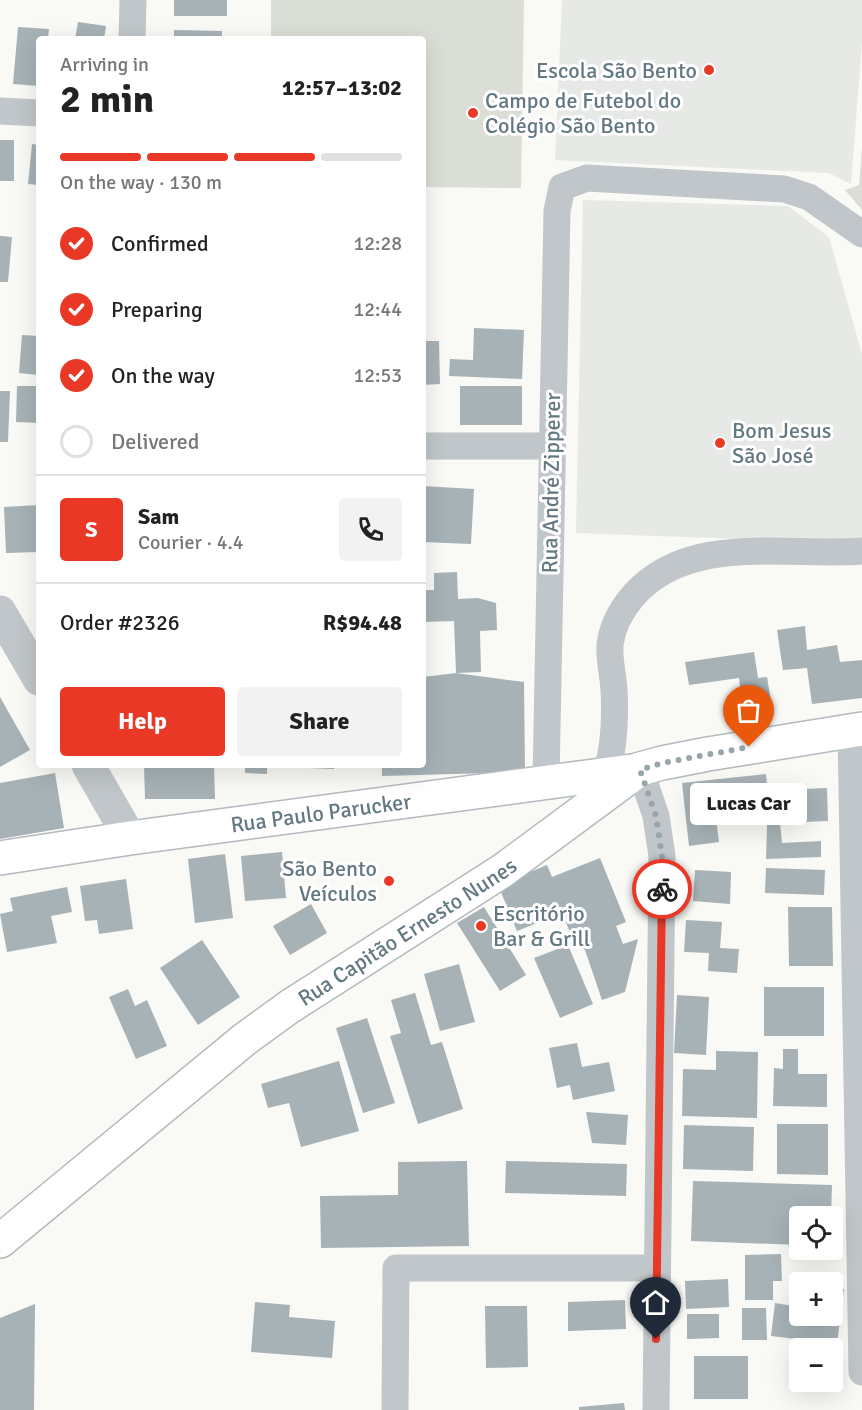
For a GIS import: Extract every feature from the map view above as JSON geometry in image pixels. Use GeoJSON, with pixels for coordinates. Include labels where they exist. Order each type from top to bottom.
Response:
{"type":"FeatureCollection","features":[{"type":"Feature","properties":{"kind":"main road","name":"Rua Capitão Ernesto Nunes"},"geometry":{"type":"LineString","coordinates":[[0,1241],[244,1039],[289,1007],[502,871],[562,827],[603,788],[651,766],[857,730]]}},
{"type":"Feature","properties":{"kind":"main road","name":"Rua Paulo Parucker"},"geometry":{"type":"LineString","coordinates":[[0,858],[130,837],[546,781],[603,788]]}},
{"type":"Feature","properties":{"kind":"main road"},"geometry":{"type":"LineString","coordinates":[[546,781],[568,797],[569,809],[562,827]]}},
{"type":"Feature","properties":{"kind":"street"},"geometry":{"type":"LineString","coordinates":[[132,36],[133,0]]}},
{"type":"Feature","properties":{"kind":"street"},"geometry":{"type":"LineString","coordinates":[[0,111],[36,113]]}},
{"type":"Feature","properties":{"kind":"street","name":"Rua André Zipperer"},"geometry":{"type":"LineString","coordinates":[[546,781],[557,210],[562,187],[587,178],[784,189],[809,197],[862,234]]}},
{"type":"Feature","properties":{"kind":"street"},"geometry":{"type":"LineString","coordinates":[[426,446],[552,446]]}},
{"type":"Feature","properties":{"kind":"street"},"geometry":{"type":"LineString","coordinates":[[603,788],[613,752],[615,729],[614,687],[609,660],[610,641],[615,624],[625,605],[641,587],[663,572],[691,560],[721,554],[862,551]]}},
{"type":"Feature","properties":{"kind":"street"},"geometry":{"type":"LineString","coordinates":[[0,612],[36,674]]}},
{"type":"Feature","properties":{"kind":"street"},"geometry":{"type":"LineString","coordinates":[[615,729],[626,745],[636,754],[647,759],[651,766],[662,856],[656,1410]]}},
{"type":"Feature","properties":{"kind":"street"},"geometry":{"type":"LineString","coordinates":[[857,730],[862,1372]]}},
{"type":"Feature","properties":{"kind":"street"},"geometry":{"type":"LineString","coordinates":[[90,768],[130,837]]}},
{"type":"Feature","properties":{"kind":"street"},"geometry":{"type":"LineString","coordinates":[[395,1410],[396,1268],[656,1268]]}},
{"type":"Feature","properties":{"kind":"shaded area","name":"Campo de Futebol do Colégio São Bento"},"geometry":{"type":"Polygon","coordinates":[[[271,0],[524,0],[521,188],[426,187],[426,36],[271,36],[271,0]]]}},
{"type":"Feature","properties":{"kind":"shaded area","name":"Escola São Bento"},"geometry":{"type":"Polygon","coordinates":[[[562,0],[862,0],[862,42],[851,184],[829,173],[555,160],[562,0]]]}},
{"type":"Feature","properties":{"kind":"shaded area"},"geometry":{"type":"Polygon","coordinates":[[[862,147],[862,210],[845,190],[859,185],[862,147]]]}},
{"type":"Feature","properties":{"kind":"shaded area","name":"Bom Jesus São José"},"geometry":{"type":"Polygon","coordinates":[[[583,200],[788,206],[829,237],[862,354],[862,539],[740,539],[576,533],[583,200]]]}},
{"type":"Feature","properties":{"kind":"building"},"geometry":{"type":"Polygon","coordinates":[[[174,0],[227,0],[227,16],[174,16],[174,0]]]}},
{"type":"Feature","properties":{"kind":"building"},"geometry":{"type":"Polygon","coordinates":[[[78,22],[106,26],[104,36],[76,36],[78,22]]]}},
{"type":"Feature","properties":{"kind":"building"},"geometry":{"type":"Polygon","coordinates":[[[18,27],[49,29],[48,36],[36,36],[36,86],[13,84],[18,27]]]}},
{"type":"Feature","properties":{"kind":"building"},"geometry":{"type":"Polygon","coordinates":[[[174,30],[222,31],[222,36],[174,36],[174,30]]]}},
{"type":"Feature","properties":{"kind":"building"},"geometry":{"type":"Polygon","coordinates":[[[0,140],[14,140],[14,181],[0,181],[0,140]]]}},
{"type":"Feature","properties":{"kind":"building"},"geometry":{"type":"Polygon","coordinates":[[[32,144],[36,145],[36,185],[28,184],[32,144]]]}},
{"type":"Feature","properties":{"kind":"building"},"geometry":{"type":"Polygon","coordinates":[[[0,236],[12,237],[8,282],[0,282],[0,236]]]}},
{"type":"Feature","properties":{"kind":"building"},"geometry":{"type":"Polygon","coordinates":[[[474,328],[524,330],[522,379],[449,376],[450,359],[473,360],[474,328]]]}},
{"type":"Feature","properties":{"kind":"building"},"geometry":{"type":"Polygon","coordinates":[[[22,335],[36,336],[36,375],[19,373],[22,335]]]}},
{"type":"Feature","properties":{"kind":"building"},"geometry":{"type":"Polygon","coordinates":[[[426,341],[439,341],[440,384],[426,385],[426,341]]]}},
{"type":"Feature","properties":{"kind":"building"},"geometry":{"type":"Polygon","coordinates":[[[17,386],[36,386],[36,423],[16,422],[17,386]]]}},
{"type":"Feature","properties":{"kind":"building"},"geometry":{"type":"Polygon","coordinates":[[[460,386],[522,386],[522,425],[460,425],[460,386]]]}},
{"type":"Feature","properties":{"kind":"building"},"geometry":{"type":"Polygon","coordinates":[[[0,391],[10,391],[8,442],[0,442],[0,391]]]}},
{"type":"Feature","properties":{"kind":"building"},"geometry":{"type":"Polygon","coordinates":[[[426,486],[474,489],[471,544],[426,542],[426,486]]]}},
{"type":"Feature","properties":{"kind":"building"},"geometry":{"type":"Polygon","coordinates":[[[36,505],[36,552],[6,553],[4,507],[36,505]]]}},
{"type":"Feature","properties":{"kind":"building"},"geometry":{"type":"Polygon","coordinates":[[[457,572],[458,599],[478,598],[496,603],[497,630],[480,631],[481,672],[456,673],[454,621],[426,622],[426,590],[434,590],[434,573],[457,572]]]}},
{"type":"Feature","properties":{"kind":"building"},"geometry":{"type":"Polygon","coordinates":[[[805,626],[807,650],[837,645],[840,662],[862,660],[862,698],[812,704],[807,668],[783,670],[777,630],[805,626]]]}},
{"type":"Feature","properties":{"kind":"building"},"geometry":{"type":"Polygon","coordinates":[[[754,652],[758,678],[767,677],[771,701],[742,705],[739,678],[689,685],[685,662],[754,652]]]}},
{"type":"Feature","properties":{"kind":"building"},"geometry":{"type":"Polygon","coordinates":[[[456,673],[524,682],[525,772],[382,776],[382,768],[426,768],[426,677],[456,673]]]}},
{"type":"Feature","properties":{"kind":"building"},"geometry":{"type":"Polygon","coordinates":[[[0,697],[30,750],[0,767],[0,697]]]}},
{"type":"Feature","properties":{"kind":"building"},"geometry":{"type":"Polygon","coordinates":[[[144,768],[214,768],[215,799],[145,799],[144,768]]]}},
{"type":"Feature","properties":{"kind":"building"},"geometry":{"type":"Polygon","coordinates":[[[245,768],[267,768],[267,774],[245,773],[245,768]]]}},
{"type":"Feature","properties":{"kind":"building"},"geometry":{"type":"Polygon","coordinates":[[[55,773],[64,828],[0,839],[0,783],[55,773]]]}},
{"type":"Feature","properties":{"kind":"building"},"geometry":{"type":"Polygon","coordinates":[[[766,774],[768,796],[714,802],[719,842],[689,846],[682,783],[766,774]]]}},
{"type":"Feature","properties":{"kind":"building"},"geometry":{"type":"Polygon","coordinates":[[[827,788],[828,821],[780,823],[782,843],[821,841],[821,857],[766,859],[768,796],[779,796],[779,790],[827,788]]]}},
{"type":"Feature","properties":{"kind":"building"},"geometry":{"type":"Polygon","coordinates":[[[282,852],[286,898],[245,901],[241,856],[282,852]]]}},
{"type":"Feature","properties":{"kind":"building"},"geometry":{"type":"Polygon","coordinates":[[[225,854],[233,918],[195,923],[188,859],[225,854]]]}},
{"type":"Feature","properties":{"kind":"building"},"geometry":{"type":"Polygon","coordinates":[[[600,858],[626,922],[616,926],[623,944],[638,939],[625,992],[602,1000],[585,950],[574,942],[562,913],[517,931],[498,885],[547,865],[552,877],[600,858]]]}},
{"type":"Feature","properties":{"kind":"building"},"geometry":{"type":"Polygon","coordinates":[[[766,868],[825,870],[824,895],[765,893],[766,868]]]}},
{"type":"Feature","properties":{"kind":"building"},"geometry":{"type":"Polygon","coordinates":[[[695,870],[731,872],[730,904],[693,901],[695,870]]]}},
{"type":"Feature","properties":{"kind":"building"},"geometry":{"type":"Polygon","coordinates":[[[126,879],[133,929],[99,934],[97,920],[85,921],[80,886],[126,879]]]}},
{"type":"Feature","properties":{"kind":"building"},"geometry":{"type":"Polygon","coordinates":[[[67,887],[72,912],[51,916],[57,943],[7,952],[0,914],[13,911],[10,898],[67,887]]]}},
{"type":"Feature","properties":{"kind":"building"},"geometry":{"type":"Polygon","coordinates":[[[311,904],[327,933],[290,955],[273,926],[311,904]]]}},
{"type":"Feature","properties":{"kind":"building"},"geometry":{"type":"Polygon","coordinates":[[[484,907],[526,975],[500,991],[457,923],[484,907]]]}},
{"type":"Feature","properties":{"kind":"building"},"geometry":{"type":"Polygon","coordinates":[[[788,907],[832,907],[833,966],[789,966],[788,907]]]}},
{"type":"Feature","properties":{"kind":"building"},"geometry":{"type":"Polygon","coordinates":[[[686,920],[722,922],[720,948],[739,949],[737,973],[708,971],[709,953],[684,952],[686,920]]]}},
{"type":"Feature","properties":{"kind":"building"},"geometry":{"type":"Polygon","coordinates":[[[202,940],[240,997],[198,1025],[160,968],[202,940]]]}},
{"type":"Feature","properties":{"kind":"building"},"geometry":{"type":"Polygon","coordinates":[[[568,945],[593,1004],[560,1018],[534,958],[568,945]]]}},
{"type":"Feature","properties":{"kind":"building"},"geometry":{"type":"Polygon","coordinates":[[[459,964],[475,1022],[440,1031],[424,974],[459,964]]]}},
{"type":"Feature","properties":{"kind":"building"},"geometry":{"type":"Polygon","coordinates":[[[764,987],[824,987],[824,1036],[764,1036],[764,987]]]}},
{"type":"Feature","properties":{"kind":"building"},"geometry":{"type":"Polygon","coordinates":[[[128,989],[135,1006],[147,1000],[167,1046],[136,1059],[109,997],[128,989]]]}},
{"type":"Feature","properties":{"kind":"building"},"geometry":{"type":"Polygon","coordinates":[[[415,993],[431,1045],[442,1042],[463,1109],[418,1124],[390,1036],[401,1033],[391,1000],[415,993]]]}},
{"type":"Feature","properties":{"kind":"building"},"geometry":{"type":"Polygon","coordinates":[[[677,995],[709,997],[706,1055],[674,1053],[677,995]]]}},
{"type":"Feature","properties":{"kind":"building"},"geometry":{"type":"Polygon","coordinates":[[[367,1018],[395,1103],[363,1113],[336,1028],[367,1018]]]}},
{"type":"Feature","properties":{"kind":"building"},"geometry":{"type":"Polygon","coordinates":[[[577,1043],[582,1067],[609,1062],[615,1091],[573,1100],[570,1085],[557,1088],[549,1048],[577,1043]]]}},
{"type":"Feature","properties":{"kind":"building"},"geometry":{"type":"Polygon","coordinates":[[[783,1049],[798,1049],[798,1074],[827,1074],[827,1107],[773,1106],[774,1068],[783,1069],[783,1049]]]}},
{"type":"Feature","properties":{"kind":"building"},"geometry":{"type":"Polygon","coordinates":[[[716,1051],[758,1052],[757,1118],[682,1116],[683,1069],[716,1070],[716,1051]]]}},
{"type":"Feature","properties":{"kind":"building"},"geometry":{"type":"Polygon","coordinates":[[[339,1061],[359,1131],[301,1147],[289,1103],[268,1108],[261,1084],[339,1061]]]}},
{"type":"Feature","properties":{"kind":"building"},"geometry":{"type":"Polygon","coordinates":[[[586,1112],[628,1115],[626,1145],[592,1143],[586,1112]]]}},
{"type":"Feature","properties":{"kind":"building"},"geometry":{"type":"Polygon","coordinates":[[[777,1124],[828,1124],[828,1175],[777,1174],[777,1124]]]}},
{"type":"Feature","properties":{"kind":"building"},"geometry":{"type":"Polygon","coordinates":[[[684,1125],[754,1127],[753,1171],[683,1169],[684,1125]]]}},
{"type":"Feature","properties":{"kind":"building"},"geometry":{"type":"Polygon","coordinates":[[[467,1161],[469,1246],[321,1248],[320,1196],[398,1195],[398,1162],[467,1161]]]}},
{"type":"Feature","properties":{"kind":"building"},"geometry":{"type":"Polygon","coordinates":[[[506,1161],[627,1164],[626,1196],[505,1193],[506,1161]]]}},
{"type":"Feature","properties":{"kind":"building"},"geometry":{"type":"Polygon","coordinates":[[[693,1181],[832,1185],[831,1206],[789,1206],[789,1245],[691,1241],[693,1181]]]}},
{"type":"Feature","properties":{"kind":"building"},"geometry":{"type":"Polygon","coordinates":[[[781,1254],[782,1281],[773,1281],[773,1300],[745,1300],[745,1255],[781,1254]]]}},
{"type":"Feature","properties":{"kind":"building"},"geometry":{"type":"Polygon","coordinates":[[[728,1279],[729,1307],[686,1309],[685,1281],[728,1279]]]}},
{"type":"Feature","properties":{"kind":"building"},"geometry":{"type":"Polygon","coordinates":[[[625,1300],[626,1329],[568,1331],[568,1302],[625,1300]]]}},
{"type":"Feature","properties":{"kind":"building"},"geometry":{"type":"Polygon","coordinates":[[[255,1302],[290,1305],[289,1317],[335,1321],[332,1358],[251,1352],[255,1302]]]}},
{"type":"Feature","properties":{"kind":"building"},"geometry":{"type":"Polygon","coordinates":[[[775,1303],[789,1305],[789,1326],[839,1326],[838,1338],[771,1336],[775,1303]]]}},
{"type":"Feature","properties":{"kind":"building"},"geometry":{"type":"Polygon","coordinates":[[[35,1304],[34,1410],[0,1410],[0,1318],[35,1304]]]}},
{"type":"Feature","properties":{"kind":"building"},"geometry":{"type":"Polygon","coordinates":[[[485,1306],[527,1306],[528,1367],[486,1368],[485,1306]]]}},
{"type":"Feature","properties":{"kind":"building"},"geometry":{"type":"Polygon","coordinates":[[[742,1308],[766,1308],[767,1340],[742,1340],[742,1308]]]}},
{"type":"Feature","properties":{"kind":"building"},"geometry":{"type":"Polygon","coordinates":[[[687,1314],[719,1314],[719,1338],[687,1339],[687,1314]]]}},
{"type":"Feature","properties":{"kind":"building"},"geometry":{"type":"Polygon","coordinates":[[[694,1356],[748,1356],[748,1399],[694,1399],[694,1356]]]}},
{"type":"Feature","properties":{"kind":"building"},"geometry":{"type":"Polygon","coordinates":[[[624,1403],[625,1410],[579,1410],[579,1407],[624,1403]]]}},
{"type":"Feature","properties":{"kind":"way so far"},"geometry":{"type":"LineString","coordinates":[[662,889],[662,856],[656,816],[640,770],[662,763],[749,747]]}},
{"type":"Feature","properties":{"kind":"place","name":"Escola São Bento"},"geometry":{"type":"Point","coordinates":[709,70]}},
{"type":"Feature","properties":{"kind":"place","name":"Campo de Futebol do Colégio São Bento"},"geometry":{"type":"Point","coordinates":[473,113]}},
{"type":"Feature","properties":{"kind":"place","name":"Bom Jesus São José"},"geometry":{"type":"Point","coordinates":[720,443]}},
{"type":"Feature","properties":{"kind":"place","name":"Lucas Car"},"geometry":{"type":"Point","coordinates":[749,747]}},
{"type":"Feature","properties":{"kind":"place","name":"São Bento Veículos"},"geometry":{"type":"Point","coordinates":[389,881]}},
{"type":"Feature","properties":{"kind":"place","name":"Escritório Bar & Grill"},"geometry":{"type":"Point","coordinates":[481,926]}},
{"type":"Feature","properties":{"kind":"route"},"geometry":{"type":"LineString","coordinates":[[656,1339],[662,889]]}}]}
